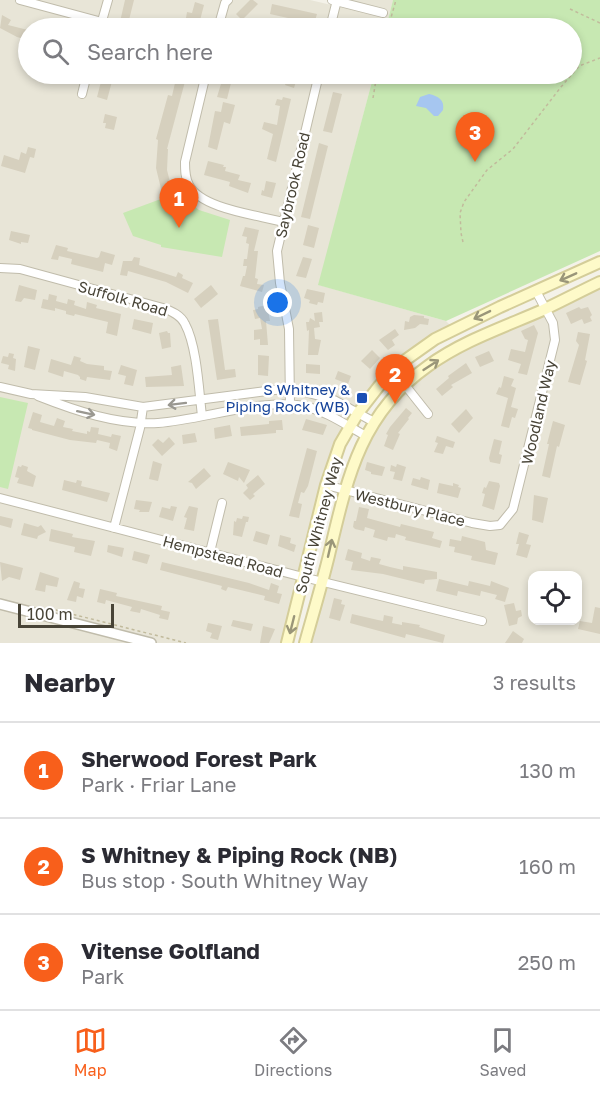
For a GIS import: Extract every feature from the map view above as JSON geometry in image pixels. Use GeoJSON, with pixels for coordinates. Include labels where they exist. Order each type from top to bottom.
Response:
{"type":"FeatureCollection","features":[{"type":"Feature","properties":{"kind":"main road","name":"South Whitney Way"},"geometry":{"type":"LineString","coordinates":[[287,643],[326,485],[340,444],[358,413],[392,372],[435,339],[600,262]]}},
{"type":"Feature","properties":{"kind":"main road","name":"South Whitney Way"},"geometry":{"type":"LineString","coordinates":[[305,643],[344,490],[374,422],[405,385],[428,365],[489,333],[546,309],[600,282]]}},
{"type":"Feature","properties":{"kind":"street"},"geometry":{"type":"LineString","coordinates":[[20,0],[78,18]]}},
{"type":"Feature","properties":{"kind":"street"},"geometry":{"type":"LineString","coordinates":[[103,18],[108,0]]}},
{"type":"Feature","properties":{"kind":"street"},"geometry":{"type":"LineString","coordinates":[[221,18],[228,0]]}},
{"type":"Feature","properties":{"kind":"street"},"geometry":{"type":"LineString","coordinates":[[332,18],[335,0],[383,13]]}},
{"type":"Feature","properties":{"kind":"street"},"geometry":{"type":"LineString","coordinates":[[82,94],[84,84]]}},
{"type":"Feature","properties":{"kind":"street"},"geometry":{"type":"LineString","coordinates":[[204,84],[185,162],[185,176],[189,187],[212,204],[283,222]]}},
{"type":"Feature","properties":{"kind":"street","name":"Saybrook Road"},"geometry":{"type":"LineString","coordinates":[[290,405],[289,329],[280,283],[277,251],[317,84]]}},
{"type":"Feature","properties":{"kind":"street","name":"Suffolk Road"},"geometry":{"type":"LineString","coordinates":[[0,268],[20,269],[175,313],[185,322],[190,339],[202,416]]}},
{"type":"Feature","properties":{"kind":"street","name":"Woodland Way"},"geometry":{"type":"LineString","coordinates":[[493,526],[500,525],[513,509],[555,340],[553,323],[536,291]]}},
{"type":"Feature","properties":{"kind":"street"},"geometry":{"type":"LineString","coordinates":[[405,385],[428,414]]}},
{"type":"Feature","properties":{"kind":"street"},"geometry":{"type":"LineString","coordinates":[[0,387],[32,394],[85,397],[143,407],[290,388],[334,400],[374,422]]}},
{"type":"Feature","properties":{"kind":"street"},"geometry":{"type":"LineString","coordinates":[[32,394],[74,411],[158,423],[290,405],[306,407],[323,413],[366,436]]}},
{"type":"Feature","properties":{"kind":"street"},"geometry":{"type":"LineString","coordinates":[[114,528],[143,407]]}},
{"type":"Feature","properties":{"kind":"street","name":"Westbury Place"},"geometry":{"type":"LineString","coordinates":[[326,485],[472,523],[493,526]]}},
{"type":"Feature","properties":{"kind":"street","name":"Hempstead Road"},"geometry":{"type":"LineString","coordinates":[[0,498],[482,621]]}},
{"type":"Feature","properties":{"kind":"street"},"geometry":{"type":"LineString","coordinates":[[210,552],[222,503]]}},
{"type":"Feature","properties":{"kind":"street"},"geometry":{"type":"LineString","coordinates":[[0,604],[151,643]]}},
{"type":"Feature","properties":{"kind":"path"},"geometry":{"type":"LineString","coordinates":[[391,18],[396,0]]}},
{"type":"Feature","properties":{"kind":"path"},"geometry":{"type":"LineString","coordinates":[[570,9],[600,23]]}},
{"type":"Feature","properties":{"kind":"path"},"geometry":{"type":"LineString","coordinates":[[582,65],[600,58]]}},
{"type":"Feature","properties":{"kind":"path"},"geometry":{"type":"LineString","coordinates":[[373,98],[375,84]]}},
{"type":"Feature","properties":{"kind":"path"},"geometry":{"type":"LineString","coordinates":[[464,242],[460,213],[464,202],[487,170],[513,149],[564,84]]}},
{"type":"Feature","properties":{"kind":"path"},"geometry":{"type":"LineString","coordinates":[[55,610],[186,643]]}},
{"type":"Feature","properties":{"kind":"shaded area"},"geometry":{"type":"Polygon","coordinates":[[[0,0],[310,0],[340,7],[342,0],[393,0],[388,18],[18,18],[18,84],[371,84],[319,285],[446,321],[452,327],[418,346],[341,435],[284,643],[0,643],[0,0]]]}},
{"type":"Feature","properties":{"kind":"shaded area"},"geometry":{"type":"Polygon","coordinates":[[[600,286],[600,643],[310,643],[340,526],[363,449],[390,406],[415,381],[447,358],[600,286]]]}},
{"type":"Feature","properties":{"kind":"green space"},"geometry":{"type":"Polygon","coordinates":[[[393,0],[600,0],[600,251],[446,321],[318,285],[371,84],[582,84],[582,18],[388,18],[393,0]]]}},
{"type":"Feature","properties":{"kind":"green space"},"geometry":{"type":"Polygon","coordinates":[[[177,193],[199,210],[230,220],[222,257],[161,247],[161,245],[133,236],[123,213],[177,193]]]}},
{"type":"Feature","properties":{"kind":"green space"},"geometry":{"type":"Polygon","coordinates":[[[0,397],[28,403],[8,489],[0,487],[0,397]]]}},
{"type":"Feature","properties":{"kind":"water"},"geometry":{"type":"Polygon","coordinates":[[[429,94],[442,101],[443,110],[438,116],[434,116],[426,108],[416,106],[420,97],[429,94]]]}},
{"type":"Feature","properties":{"kind":"building"},"geometry":{"type":"Polygon","coordinates":[[[125,0],[134,0],[130,18],[121,18],[125,0]]]}},
{"type":"Feature","properties":{"kind":"building"},"geometry":{"type":"Polygon","coordinates":[[[250,0],[258,4],[244,18],[236,14],[250,0]]]}},
{"type":"Feature","properties":{"kind":"building"},"geometry":{"type":"Polygon","coordinates":[[[195,2],[204,5],[201,18],[186,18],[187,12],[192,13],[195,2]]]}},
{"type":"Feature","properties":{"kind":"building"},"geometry":{"type":"Polygon","coordinates":[[[272,4],[317,14],[316,18],[288,18],[270,14],[272,4]]]}},
{"type":"Feature","properties":{"kind":"building"},"geometry":{"type":"Polygon","coordinates":[[[2,15],[11,20],[8,25],[18,28],[18,37],[17,37],[0,28],[2,15]]]}},
{"type":"Feature","properties":{"kind":"building"},"geometry":{"type":"Polygon","coordinates":[[[100,84],[111,84],[107,100],[97,97],[100,84]]]}},
{"type":"Feature","properties":{"kind":"building"},"geometry":{"type":"Polygon","coordinates":[[[175,84],[184,84],[167,149],[167,170],[172,190],[162,193],[156,168],[158,140],[156,139],[168,95],[172,96],[175,84]]]}},
{"type":"Feature","properties":{"kind":"building"},"geometry":{"type":"Polygon","coordinates":[[[221,84],[231,84],[227,99],[217,97],[221,84]]]}},
{"type":"Feature","properties":{"kind":"building"},"geometry":{"type":"Polygon","coordinates":[[[285,84],[295,84],[294,88],[285,84]]]}},
{"type":"Feature","properties":{"kind":"building"},"geometry":{"type":"Polygon","coordinates":[[[333,92],[342,94],[332,133],[323,131],[333,92]]]}},
{"type":"Feature","properties":{"kind":"building"},"geometry":{"type":"Polygon","coordinates":[[[283,97],[291,99],[276,162],[267,159],[273,134],[262,129],[264,122],[277,125],[280,106],[275,105],[277,99],[282,100],[283,97]]]}},
{"type":"Feature","properties":{"kind":"building"},"geometry":{"type":"Polygon","coordinates":[[[223,102],[235,105],[230,124],[224,122],[217,150],[208,147],[215,111],[221,112],[223,102]]]}},
{"type":"Feature","properties":{"kind":"building"},"geometry":{"type":"Polygon","coordinates":[[[105,114],[117,117],[114,130],[105,128],[106,123],[103,123],[105,114]]]}},
{"type":"Feature","properties":{"kind":"building"},"geometry":{"type":"Polygon","coordinates":[[[319,143],[328,146],[310,219],[301,217],[319,143]]]}},
{"type":"Feature","properties":{"kind":"building"},"geometry":{"type":"Polygon","coordinates":[[[28,147],[36,149],[34,158],[30,157],[25,173],[1,166],[4,155],[19,160],[21,152],[26,154],[28,147]]]}},
{"type":"Feature","properties":{"kind":"building"},"geometry":{"type":"Polygon","coordinates":[[[208,161],[224,165],[225,171],[240,175],[238,180],[251,183],[248,193],[229,186],[230,182],[204,175],[208,161]]]}},
{"type":"Feature","properties":{"kind":"building"},"geometry":{"type":"Polygon","coordinates":[[[266,181],[276,183],[272,198],[261,195],[266,181]]]}},
{"type":"Feature","properties":{"kind":"building"},"geometry":{"type":"Polygon","coordinates":[[[308,225],[319,228],[314,248],[303,245],[308,225]]]}},
{"type":"Feature","properties":{"kind":"building"},"geometry":{"type":"Polygon","coordinates":[[[245,227],[259,230],[254,251],[258,251],[255,278],[258,279],[257,284],[264,285],[262,292],[240,286],[245,276],[247,266],[243,266],[244,259],[247,259],[249,244],[246,243],[247,237],[242,236],[245,227]]]}},
{"type":"Feature","properties":{"kind":"building"},"geometry":{"type":"Polygon","coordinates":[[[11,231],[30,235],[28,243],[21,242],[21,244],[9,240],[11,231]]]}},
{"type":"Feature","properties":{"kind":"building"},"geometry":{"type":"Polygon","coordinates":[[[56,245],[68,248],[67,251],[97,258],[101,251],[115,255],[112,265],[105,263],[103,272],[71,264],[72,259],[59,256],[58,260],[51,259],[56,245]]]}},
{"type":"Feature","properties":{"kind":"building"},"geometry":{"type":"Polygon","coordinates":[[[134,257],[140,258],[139,265],[176,277],[178,272],[183,275],[182,278],[193,283],[188,293],[166,282],[128,271],[127,276],[120,275],[123,261],[132,261],[134,257]]]}},
{"type":"Feature","properties":{"kind":"building"},"geometry":{"type":"Polygon","coordinates":[[[303,257],[312,259],[306,278],[296,276],[303,257]]]}},
{"type":"Feature","properties":{"kind":"building"},"geometry":{"type":"Polygon","coordinates":[[[19,285],[37,290],[35,300],[24,298],[21,302],[15,301],[19,285]]]}},
{"type":"Feature","properties":{"kind":"building"},"geometry":{"type":"Polygon","coordinates":[[[211,285],[218,294],[201,308],[194,299],[211,285]]]}},
{"type":"Feature","properties":{"kind":"building"},"geometry":{"type":"Polygon","coordinates":[[[307,289],[325,293],[323,303],[318,302],[317,305],[309,303],[310,300],[304,298],[307,289]]]}},
{"type":"Feature","properties":{"kind":"building"},"geometry":{"type":"Polygon","coordinates":[[[49,294],[57,296],[56,301],[67,304],[68,299],[75,301],[74,305],[86,309],[87,302],[97,305],[96,308],[121,314],[117,336],[106,333],[108,322],[66,314],[66,311],[55,308],[55,311],[41,308],[43,299],[48,300],[49,294]]]}},
{"type":"Feature","properties":{"kind":"building"},"geometry":{"type":"Polygon","coordinates":[[[267,305],[270,321],[266,321],[268,345],[260,345],[260,339],[254,340],[254,330],[262,329],[260,318],[255,319],[253,310],[267,305]]]}},
{"type":"Feature","properties":{"kind":"building"},"geometry":{"type":"Polygon","coordinates":[[[579,307],[581,309],[588,307],[592,321],[584,324],[582,319],[571,324],[566,313],[579,307]]]}},
{"type":"Feature","properties":{"kind":"building"},"geometry":{"type":"Polygon","coordinates":[[[322,312],[323,322],[319,322],[320,327],[314,328],[315,339],[321,340],[318,355],[308,355],[309,330],[307,331],[306,322],[309,322],[310,318],[315,321],[314,313],[322,312]]]}},
{"type":"Feature","properties":{"kind":"building"},"geometry":{"type":"Polygon","coordinates":[[[414,315],[429,319],[428,325],[420,324],[415,328],[404,330],[405,321],[409,322],[410,317],[414,315]]]}},
{"type":"Feature","properties":{"kind":"building"},"geometry":{"type":"Polygon","coordinates":[[[134,319],[153,323],[151,334],[132,329],[134,319]]]}},
{"type":"Feature","properties":{"kind":"building"},"geometry":{"type":"Polygon","coordinates":[[[218,319],[225,370],[235,369],[236,377],[217,380],[208,320],[218,319]]]}},
{"type":"Feature","properties":{"kind":"building"},"geometry":{"type":"Polygon","coordinates":[[[534,325],[538,333],[527,375],[518,373],[521,364],[508,360],[511,349],[525,352],[528,340],[521,331],[534,325]]]}},
{"type":"Feature","properties":{"kind":"building"},"geometry":{"type":"Polygon","coordinates":[[[395,329],[399,335],[392,340],[395,345],[388,350],[379,340],[395,329]]]}},
{"type":"Feature","properties":{"kind":"building"},"geometry":{"type":"Polygon","coordinates":[[[167,331],[170,333],[171,347],[162,349],[159,333],[167,331]]]}},
{"type":"Feature","properties":{"kind":"building"},"geometry":{"type":"Polygon","coordinates":[[[578,332],[590,334],[585,360],[587,361],[580,385],[568,382],[579,345],[576,341],[578,332]]]}},
{"type":"Feature","properties":{"kind":"building"},"geometry":{"type":"Polygon","coordinates":[[[28,346],[40,349],[35,370],[24,367],[28,346]]]}},
{"type":"Feature","properties":{"kind":"building"},"geometry":{"type":"Polygon","coordinates":[[[372,350],[380,358],[370,369],[361,361],[372,350]]]}},
{"type":"Feature","properties":{"kind":"building"},"geometry":{"type":"Polygon","coordinates":[[[489,351],[494,361],[480,367],[475,357],[489,351]]]}},
{"type":"Feature","properties":{"kind":"building"},"geometry":{"type":"Polygon","coordinates":[[[9,353],[14,354],[13,358],[16,359],[15,371],[8,369],[9,365],[1,363],[3,356],[8,357],[9,353]]]}},
{"type":"Feature","properties":{"kind":"building"},"geometry":{"type":"Polygon","coordinates":[[[258,355],[269,356],[268,376],[258,375],[258,355]]]}},
{"type":"Feature","properties":{"kind":"building"},"geometry":{"type":"Polygon","coordinates":[[[74,356],[81,358],[80,361],[87,364],[104,366],[104,370],[112,371],[110,380],[87,377],[86,381],[80,379],[78,375],[64,371],[63,377],[48,372],[51,359],[71,365],[74,356]]]}},
{"type":"Feature","properties":{"kind":"building"},"geometry":{"type":"Polygon","coordinates":[[[466,363],[472,373],[451,385],[453,387],[442,396],[436,389],[449,378],[448,376],[466,363]]]}},
{"type":"Feature","properties":{"kind":"building"},"geometry":{"type":"Polygon","coordinates":[[[306,364],[320,365],[320,374],[306,373],[306,364]]]}},
{"type":"Feature","properties":{"kind":"building"},"geometry":{"type":"Polygon","coordinates":[[[121,365],[137,370],[133,386],[124,384],[126,376],[118,374],[121,365]]]}},
{"type":"Feature","properties":{"kind":"building"},"geometry":{"type":"Polygon","coordinates":[[[181,365],[184,386],[146,387],[145,377],[172,375],[171,367],[181,365]]]}},
{"type":"Feature","properties":{"kind":"building"},"geometry":{"type":"Polygon","coordinates":[[[338,371],[351,376],[348,384],[335,379],[338,371]]]}},
{"type":"Feature","properties":{"kind":"building"},"geometry":{"type":"Polygon","coordinates":[[[504,376],[514,379],[511,386],[516,388],[511,407],[518,409],[515,418],[512,417],[509,428],[501,426],[508,398],[496,394],[499,387],[501,388],[504,376]]]}},
{"type":"Feature","properties":{"kind":"building"},"geometry":{"type":"Polygon","coordinates":[[[406,408],[412,413],[398,433],[400,434],[393,450],[384,446],[388,435],[386,434],[406,408]]]}},
{"type":"Feature","properties":{"kind":"building"},"geometry":{"type":"Polygon","coordinates":[[[466,409],[473,418],[459,433],[451,424],[466,409]]]}},
{"type":"Feature","properties":{"kind":"building"},"geometry":{"type":"Polygon","coordinates":[[[33,412],[42,415],[40,422],[54,426],[57,418],[65,421],[63,427],[73,429],[72,431],[87,434],[91,427],[99,428],[98,434],[111,437],[112,434],[121,436],[117,451],[109,448],[110,443],[97,440],[96,443],[70,440],[32,430],[28,428],[33,412]]]}},
{"type":"Feature","properties":{"kind":"building"},"geometry":{"type":"Polygon","coordinates":[[[306,419],[327,425],[323,435],[302,430],[306,419]]]}},
{"type":"Feature","properties":{"kind":"building"},"geometry":{"type":"Polygon","coordinates":[[[282,420],[283,430],[276,430],[276,433],[241,436],[240,427],[269,424],[269,421],[282,420]]]}},
{"type":"Feature","properties":{"kind":"building"},"geometry":{"type":"Polygon","coordinates":[[[553,421],[565,425],[559,447],[557,446],[550,478],[542,476],[553,421]]]}},
{"type":"Feature","properties":{"kind":"building"},"geometry":{"type":"Polygon","coordinates":[[[230,425],[232,436],[215,439],[214,428],[230,425]]]}},
{"type":"Feature","properties":{"kind":"building"},"geometry":{"type":"Polygon","coordinates":[[[195,433],[197,442],[183,444],[182,435],[195,433]]]}},
{"type":"Feature","properties":{"kind":"building"},"geometry":{"type":"Polygon","coordinates":[[[437,436],[455,442],[453,448],[446,446],[443,454],[434,452],[438,443],[435,442],[437,436]]]}},
{"type":"Feature","properties":{"kind":"building"},"geometry":{"type":"Polygon","coordinates":[[[169,437],[175,444],[162,456],[152,445],[158,439],[163,443],[169,437]]]}},
{"type":"Feature","properties":{"kind":"building"},"geometry":{"type":"Polygon","coordinates":[[[494,439],[502,441],[499,454],[502,455],[500,464],[490,462],[489,458],[494,439]]]}},
{"type":"Feature","properties":{"kind":"building"},"geometry":{"type":"Polygon","coordinates":[[[307,448],[317,451],[308,486],[304,493],[301,492],[298,503],[302,504],[299,518],[289,516],[307,448]]]}},
{"type":"Feature","properties":{"kind":"building"},"geometry":{"type":"Polygon","coordinates":[[[153,461],[162,464],[158,481],[149,479],[153,461]]]}},
{"type":"Feature","properties":{"kind":"building"},"geometry":{"type":"Polygon","coordinates":[[[228,462],[250,470],[244,483],[239,477],[238,481],[223,474],[228,462]]]}},
{"type":"Feature","properties":{"kind":"building"},"geometry":{"type":"Polygon","coordinates":[[[367,462],[385,467],[382,476],[365,470],[367,462]]]}},
{"type":"Feature","properties":{"kind":"building"},"geometry":{"type":"Polygon","coordinates":[[[397,464],[406,467],[402,481],[393,479],[395,472],[390,471],[391,465],[396,467],[397,464]]]}},
{"type":"Feature","properties":{"kind":"building"},"geometry":{"type":"Polygon","coordinates":[[[18,466],[28,467],[27,471],[36,476],[33,487],[17,483],[19,478],[15,477],[18,466]]]}},
{"type":"Feature","properties":{"kind":"building"},"geometry":{"type":"Polygon","coordinates":[[[204,468],[211,476],[196,489],[192,483],[188,482],[204,468]]]}},
{"type":"Feature","properties":{"kind":"building"},"geometry":{"type":"Polygon","coordinates":[[[258,475],[265,484],[253,494],[255,496],[250,500],[243,493],[248,488],[246,485],[258,475]]]}},
{"type":"Feature","properties":{"kind":"building"},"geometry":{"type":"Polygon","coordinates":[[[421,477],[430,480],[428,490],[411,485],[413,478],[420,480],[421,477]]]}},
{"type":"Feature","properties":{"kind":"building"},"geometry":{"type":"Polygon","coordinates":[[[64,480],[76,483],[77,480],[82,481],[81,486],[110,493],[107,502],[62,490],[64,480]]]}},
{"type":"Feature","properties":{"kind":"building"},"geometry":{"type":"Polygon","coordinates":[[[489,481],[499,483],[500,486],[494,510],[482,506],[485,494],[482,493],[489,481]]]}},
{"type":"Feature","properties":{"kind":"building"},"geometry":{"type":"Polygon","coordinates":[[[439,483],[459,485],[458,487],[461,488],[458,498],[437,493],[439,483]]]}},
{"type":"Feature","properties":{"kind":"building"},"geometry":{"type":"Polygon","coordinates":[[[534,495],[548,498],[543,523],[532,520],[534,495]]]}},
{"type":"Feature","properties":{"kind":"building"},"geometry":{"type":"Polygon","coordinates":[[[136,500],[152,502],[149,512],[139,512],[140,510],[134,509],[136,500]]]}},
{"type":"Feature","properties":{"kind":"building"},"geometry":{"type":"Polygon","coordinates":[[[171,506],[177,507],[173,521],[159,517],[162,507],[170,509],[171,506]]]}},
{"type":"Feature","properties":{"kind":"building"},"geometry":{"type":"Polygon","coordinates":[[[189,506],[198,508],[194,531],[184,529],[187,518],[184,517],[189,506]]]}},
{"type":"Feature","properties":{"kind":"building"},"geometry":{"type":"Polygon","coordinates":[[[359,507],[369,509],[367,518],[400,527],[401,524],[434,532],[432,538],[442,541],[440,548],[405,540],[406,537],[396,534],[395,538],[388,537],[387,541],[373,537],[375,530],[365,527],[364,531],[355,529],[354,521],[356,521],[359,507]]]}},
{"type":"Feature","properties":{"kind":"building"},"geometry":{"type":"Polygon","coordinates":[[[0,516],[13,519],[11,528],[0,525],[0,516]]]}},
{"type":"Feature","properties":{"kind":"building"},"geometry":{"type":"Polygon","coordinates":[[[243,516],[249,517],[242,537],[233,535],[234,521],[236,522],[237,518],[242,519],[243,516]]]}},
{"type":"Feature","properties":{"kind":"building"},"geometry":{"type":"Polygon","coordinates":[[[24,523],[38,527],[41,525],[46,532],[37,539],[21,535],[24,523]]]}},
{"type":"Feature","properties":{"kind":"building"},"geometry":{"type":"Polygon","coordinates":[[[51,529],[73,534],[72,537],[95,541],[91,556],[74,552],[75,547],[49,541],[51,529]]]}},
{"type":"Feature","properties":{"kind":"building"},"geometry":{"type":"Polygon","coordinates":[[[256,531],[270,535],[267,545],[253,541],[256,531]]]}},
{"type":"Feature","properties":{"kind":"building"},"geometry":{"type":"Polygon","coordinates":[[[519,532],[529,535],[526,544],[531,545],[527,558],[516,555],[519,532]]]}},
{"type":"Feature","properties":{"kind":"building"},"geometry":{"type":"Polygon","coordinates":[[[280,535],[291,538],[290,543],[296,545],[294,552],[278,546],[280,535]]]}},
{"type":"Feature","properties":{"kind":"building"},"geometry":{"type":"Polygon","coordinates":[[[462,536],[485,542],[486,550],[498,553],[495,565],[471,560],[472,556],[454,552],[455,547],[449,546],[450,539],[461,541],[462,536]]]}},
{"type":"Feature","properties":{"kind":"building"},"geometry":{"type":"Polygon","coordinates":[[[108,545],[124,548],[122,557],[107,552],[108,545]]]}},
{"type":"Feature","properties":{"kind":"building"},"geometry":{"type":"Polygon","coordinates":[[[348,549],[362,553],[361,558],[370,561],[371,557],[381,559],[379,564],[390,567],[403,570],[403,566],[437,572],[437,579],[425,580],[424,584],[383,574],[351,570],[353,562],[345,560],[348,549]]]}},
{"type":"Feature","properties":{"kind":"building"},"geometry":{"type":"Polygon","coordinates":[[[134,551],[150,555],[147,564],[132,560],[134,551]]]}},
{"type":"Feature","properties":{"kind":"building"},"geometry":{"type":"Polygon","coordinates":[[[0,562],[23,568],[20,580],[9,577],[2,581],[0,562]]]}},
{"type":"Feature","properties":{"kind":"building"},"geometry":{"type":"Polygon","coordinates":[[[162,562],[269,590],[271,583],[279,586],[277,593],[282,594],[279,604],[264,600],[265,596],[228,587],[226,591],[221,589],[222,586],[160,570],[162,562]]]}},
{"type":"Feature","properties":{"kind":"building"},"geometry":{"type":"Polygon","coordinates":[[[40,572],[59,578],[57,587],[46,585],[45,592],[35,590],[40,572]]]}},
{"type":"Feature","properties":{"kind":"building"},"geometry":{"type":"Polygon","coordinates":[[[439,579],[468,586],[469,581],[490,586],[491,581],[509,588],[505,602],[495,599],[497,595],[481,591],[480,596],[458,591],[457,596],[436,591],[439,579]]]}},
{"type":"Feature","properties":{"kind":"building"},"geometry":{"type":"Polygon","coordinates":[[[74,581],[80,583],[79,588],[85,589],[83,598],[77,596],[76,602],[67,600],[74,581]]]}},
{"type":"Feature","properties":{"kind":"building"},"geometry":{"type":"Polygon","coordinates":[[[100,589],[117,593],[116,596],[162,606],[161,610],[170,612],[168,620],[141,609],[140,613],[130,611],[132,607],[106,600],[105,604],[97,602],[100,589]]]}},
{"type":"Feature","properties":{"kind":"building"},"geometry":{"type":"Polygon","coordinates":[[[334,598],[342,600],[341,604],[345,605],[340,621],[329,618],[334,598]]]}},
{"type":"Feature","properties":{"kind":"building"},"geometry":{"type":"Polygon","coordinates":[[[514,603],[516,611],[521,610],[522,616],[518,618],[517,624],[509,626],[504,605],[514,603]]]}},
{"type":"Feature","properties":{"kind":"building"},"geometry":{"type":"Polygon","coordinates":[[[595,607],[600,608],[600,634],[578,629],[582,621],[592,623],[595,607]]]}},
{"type":"Feature","properties":{"kind":"building"},"geometry":{"type":"Polygon","coordinates":[[[352,614],[383,621],[384,615],[393,617],[392,623],[420,625],[419,627],[445,635],[443,643],[406,634],[405,638],[350,623],[352,614]]]}},
{"type":"Feature","properties":{"kind":"building"},"geometry":{"type":"Polygon","coordinates":[[[233,620],[253,624],[251,631],[231,626],[233,620]]]}},
{"type":"Feature","properties":{"kind":"building"},"geometry":{"type":"Polygon","coordinates":[[[208,623],[222,626],[218,640],[210,638],[212,633],[206,631],[208,623]]]}},
{"type":"Feature","properties":{"kind":"building"},"geometry":{"type":"Polygon","coordinates":[[[263,626],[275,629],[269,643],[260,643],[263,626]]]}},
{"type":"Feature","properties":{"kind":"building"},"geometry":{"type":"Polygon","coordinates":[[[513,631],[524,639],[522,643],[505,643],[513,631]]]}},
{"type":"Feature","properties":{"kind":"place","name":"Vitense Golfland"},"geometry":{"type":"Point","coordinates":[475,162]}},
{"type":"Feature","properties":{"kind":"place","name":"Sherwood Forest Park"},"geometry":{"type":"Point","coordinates":[179,228]}},
{"type":"Feature","properties":{"kind":"place","name":"S Whitney & Piping Rock (WB)"},"geometry":{"type":"Point","coordinates":[362,398]}},
{"type":"Feature","properties":{"kind":"place","name":"S Whitney & Piping Rock (NB)"},"geometry":{"type":"Point","coordinates":[395,404]}}]}
